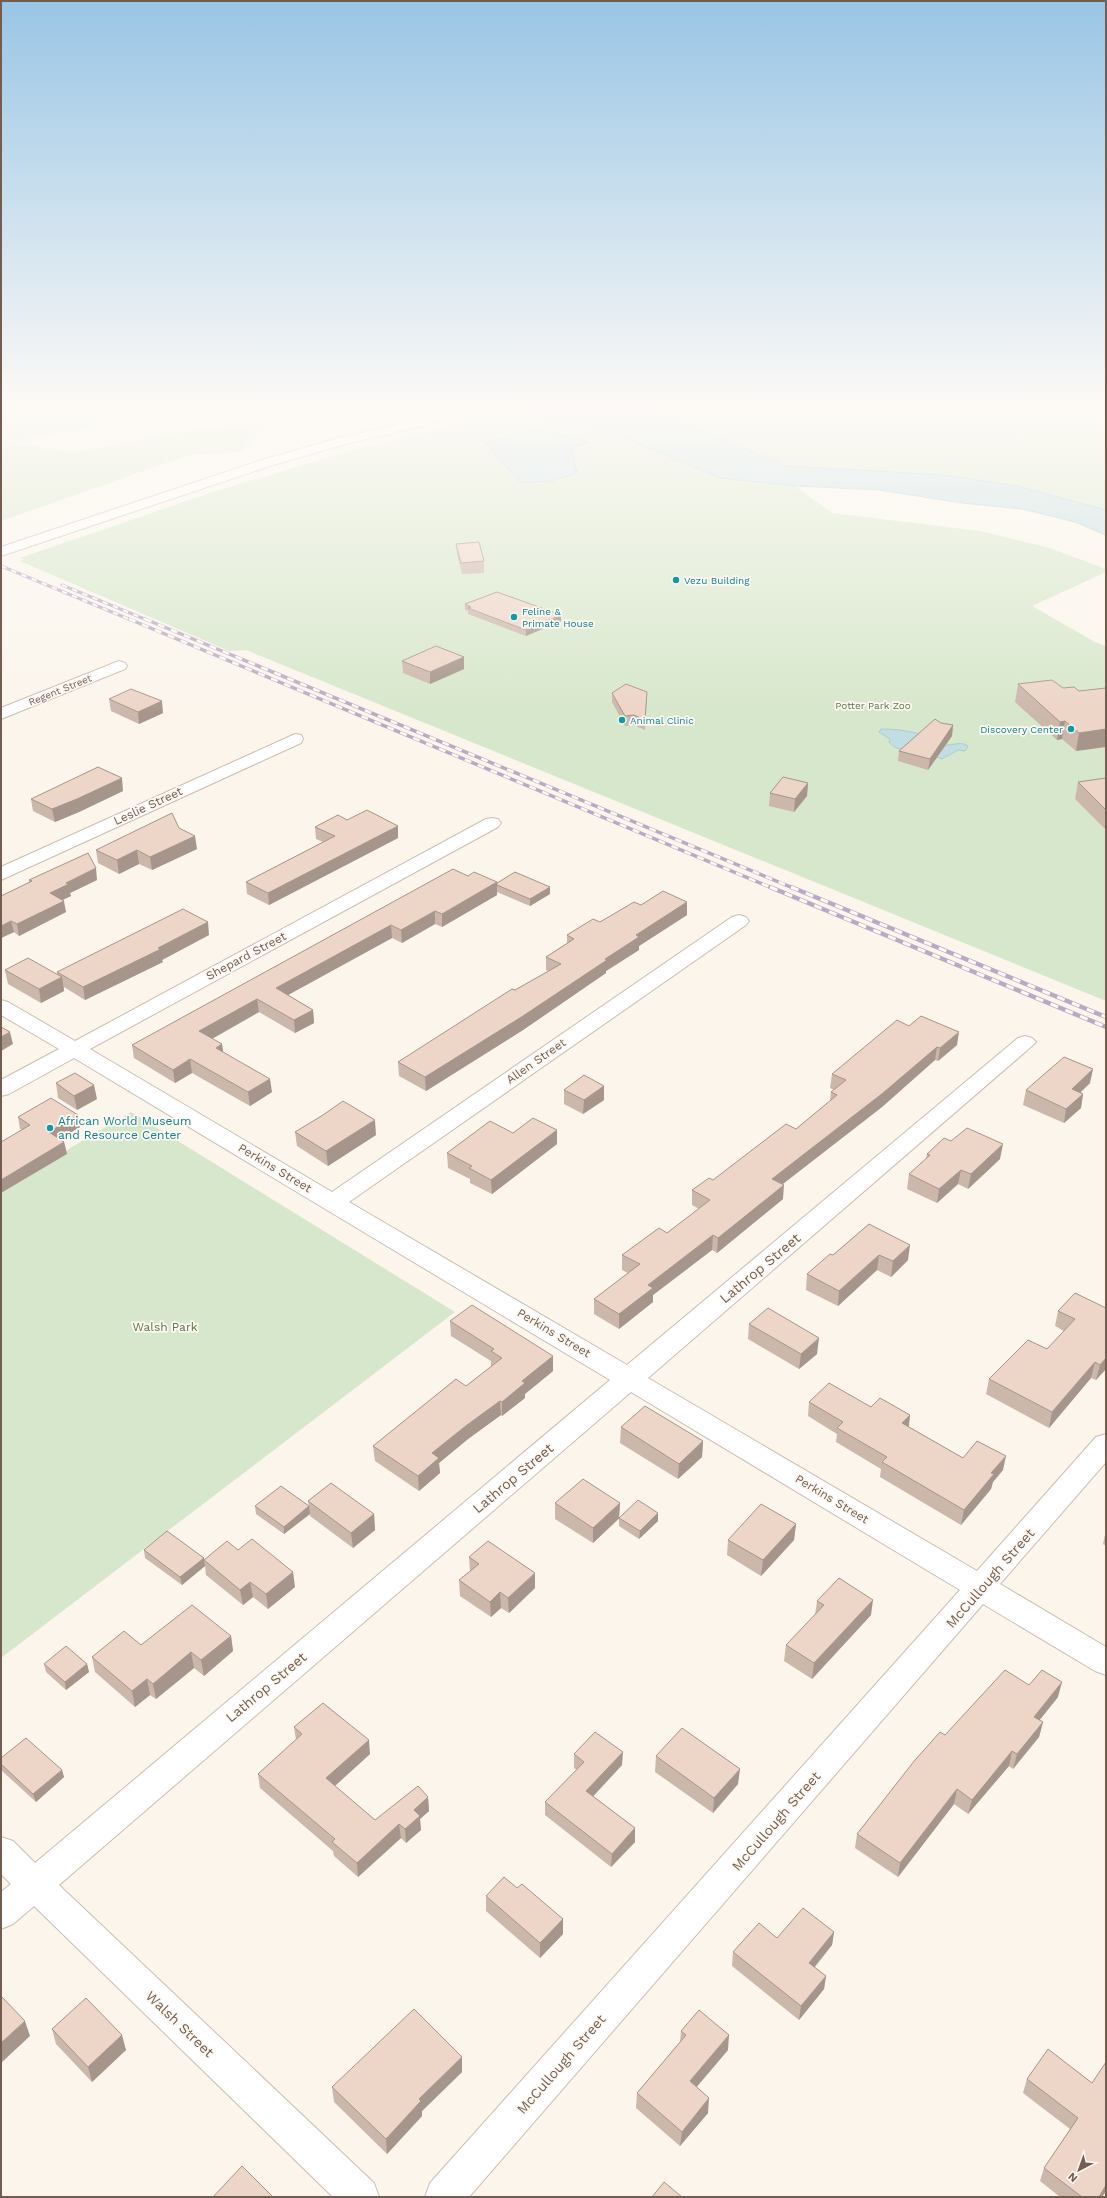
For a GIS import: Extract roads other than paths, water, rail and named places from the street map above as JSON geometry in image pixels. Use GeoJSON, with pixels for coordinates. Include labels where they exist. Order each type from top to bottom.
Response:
{"type":"FeatureCollection","features":[{"type":"Feature","properties":{"kind":"street"},"geometry":{"type":"LineString","coordinates":[[1,552],[121,512]]}},
{"type":"Feature","properties":{"kind":"street","name":"Regent Street"},"geometry":{"type":"LineString","coordinates":[[1,714],[118,666]]}},
{"type":"Feature","properties":{"kind":"street","name":"Leslie Street"},"geometry":{"type":"LineString","coordinates":[[1,874],[295,739]]}},
{"type":"Feature","properties":{"kind":"street","name":"Shepard Street"},"geometry":{"type":"LineString","coordinates":[[1,1089],[492,824]]}},
{"type":"Feature","properties":{"kind":"street","name":"Allen Street"},"geometry":{"type":"LineString","coordinates":[[333,1202],[739,921]]}},
{"type":"Feature","properties":{"kind":"street","name":"Perkins Street"},"geometry":{"type":"LineString","coordinates":[[1,1006],[1106,1662]]}},
{"type":"Feature","properties":{"kind":"street","name":"Lathrop Street"},"geometry":{"type":"LineString","coordinates":[[1,1913],[1025,1042]]}},
{"type":"Feature","properties":{"kind":"street","name":"McCullough Street"},"geometry":{"type":"LineString","coordinates":[[444,2197],[1106,1444]]}},
{"type":"Feature","properties":{"kind":"street","name":"Walsh Street"},"geometry":{"type":"LineString","coordinates":[[1,1852],[360,2197]]}},
{"type":"Feature","properties":{"kind":"water"},"geometry":{"type":"Polygon","coordinates":[[[1033,512],[1106,512],[1106,535],[1075,522],[1033,512]]]}},
{"type":"Feature","properties":{"kind":"water"},"geometry":{"type":"Polygon","coordinates":[[[881,729],[916,733],[942,745],[960,743],[968,746],[965,751],[958,750],[942,759],[919,749],[896,748],[889,742],[890,739],[879,732],[881,729]]]}},
{"type":"Feature","properties":{"kind":"railway"},"geometry":{"type":"LineString","coordinates":[[1,566],[131,620]]}},
{"type":"Feature","properties":{"kind":"railway"},"geometry":{"type":"LineString","coordinates":[[62,585],[147,620]]}},
{"type":"Feature","properties":{"kind":"railway"},"geometry":{"type":"LineString","coordinates":[[129,619],[772,888]]}},
{"type":"Feature","properties":{"kind":"railway"},"geometry":{"type":"LineString","coordinates":[[145,619],[793,888]]}},
{"type":"Feature","properties":{"kind":"railway"},"geometry":{"type":"LineString","coordinates":[[770,887],[1106,1027]]}},
{"type":"Feature","properties":{"kind":"railway"},"geometry":{"type":"LineString","coordinates":[[791,887],[1106,1017]]}},
{"type":"Feature","properties":{"kind":"place","name":"Vezu Building"},"geometry":{"type":"Point","coordinates":[676,580]}},
{"type":"Feature","properties":{"kind":"place","name":"Feline & Primate House"},"geometry":{"type":"Point","coordinates":[514,617]}},
{"type":"Feature","properties":{"kind":"place","name":"Animal Clinic"},"geometry":{"type":"Point","coordinates":[622,720]}},
{"type":"Feature","properties":{"kind":"place","name":"Discovery Center"},"geometry":{"type":"Point","coordinates":[1071,729]}},
{"type":"Feature","properties":{"kind":"place","name":"African World Museum and Resource Center"},"geometry":{"type":"Point","coordinates":[50,1128]}},
{"type":"Feature","properties":{"kind":"park label","name":"Potter Park Zoo"},"geometry":{"type":"Point","coordinates":[873,705]}},
{"type":"Feature","properties":{"kind":"park label","name":"Walsh Park"},"geometry":{"type":"Point","coordinates":[165,1327]}}]}
